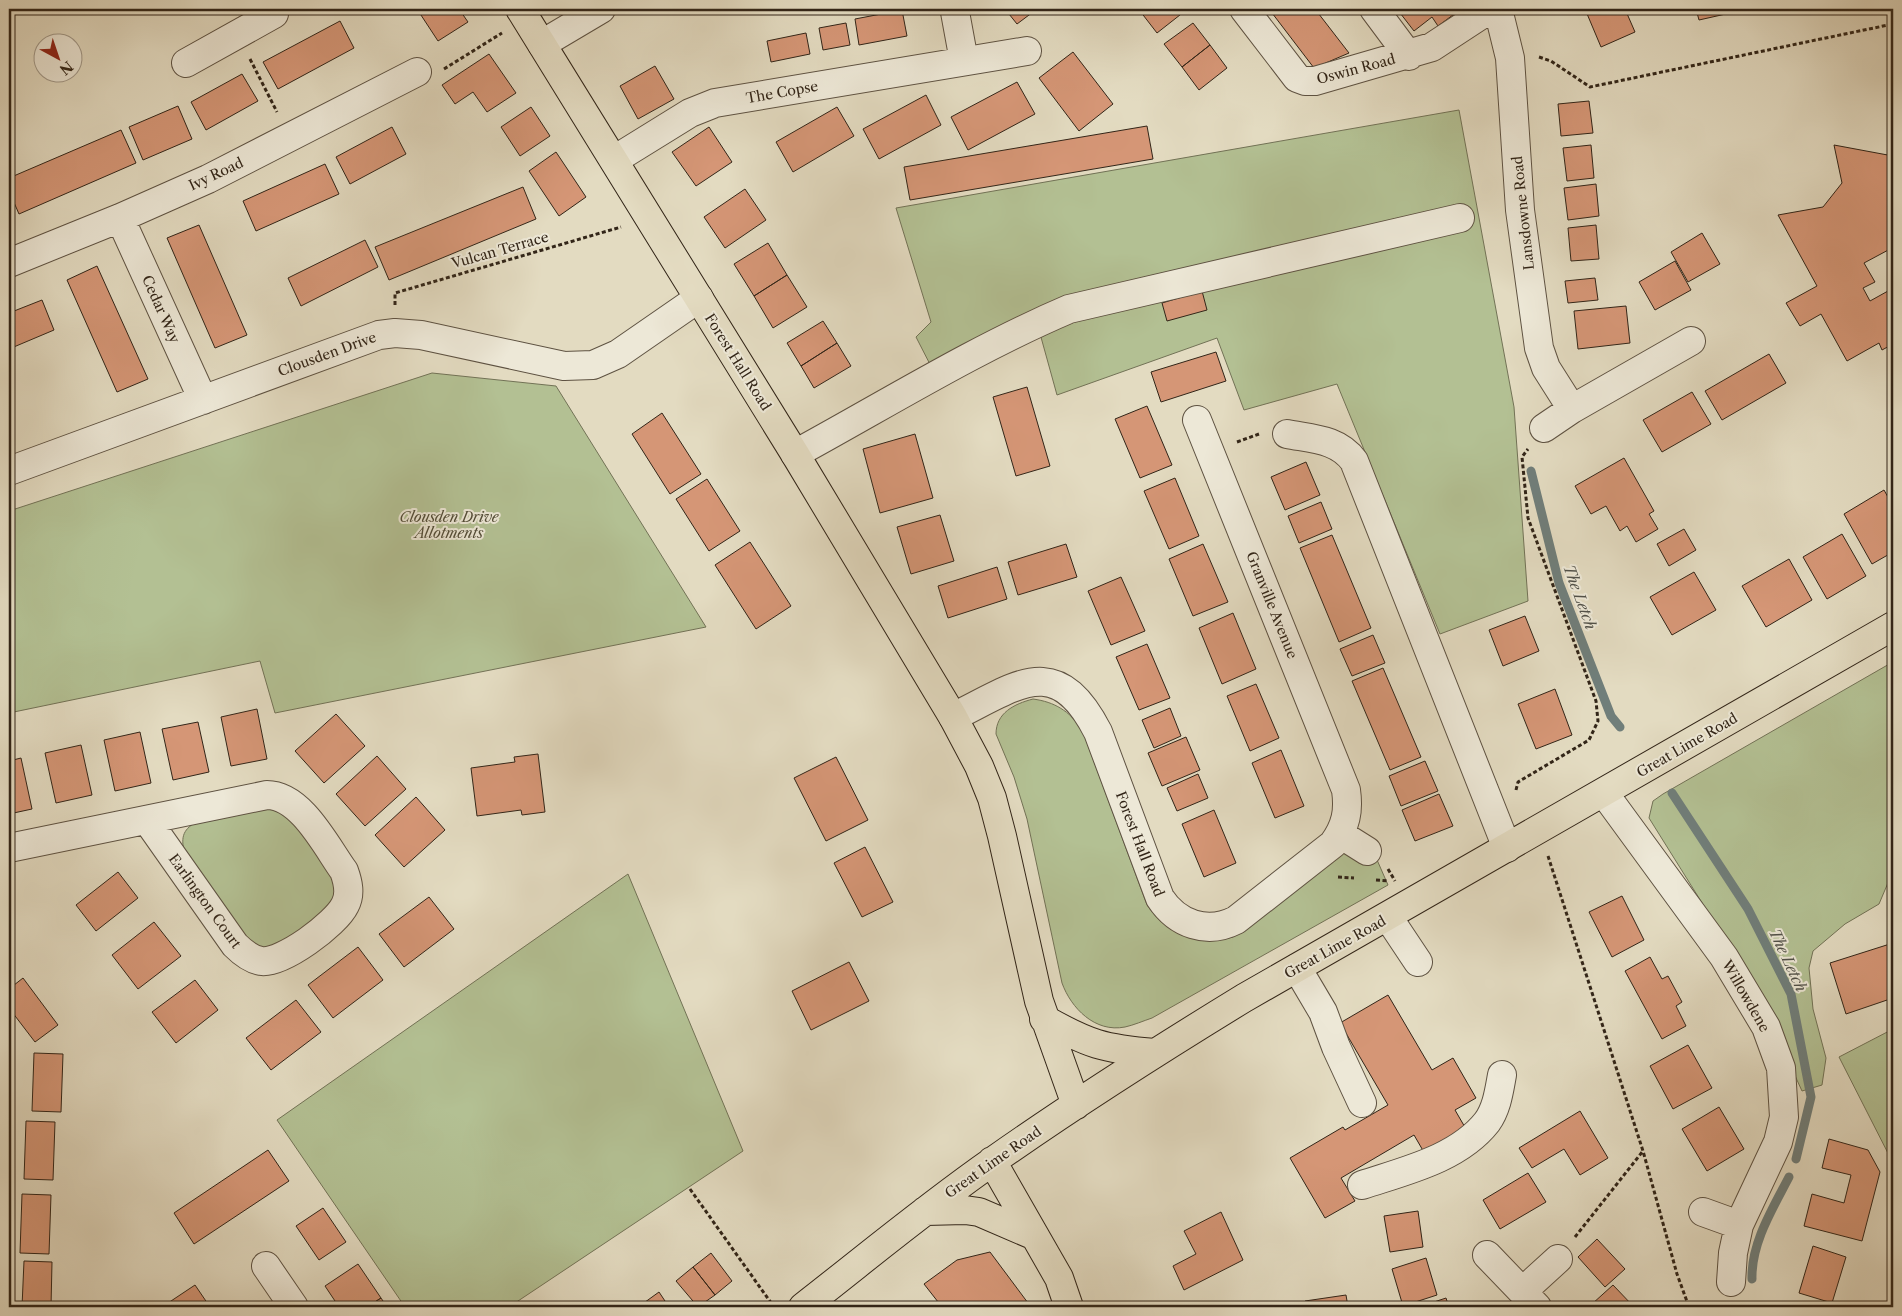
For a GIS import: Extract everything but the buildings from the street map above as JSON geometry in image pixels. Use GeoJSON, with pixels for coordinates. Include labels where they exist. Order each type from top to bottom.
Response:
{"type":"FeatureCollection","features":[{"type":"Feature","properties":{"kind":"main road","name":"Forest Hall Road"},"geometry":{"type":"LineString","coordinates":[[523,14],[795,454],[953,717],[979,766],[992,798],[1044,1019],[1076,1104]]}},
{"type":"Feature","properties":{"kind":"main road","name":"Great Lime Road"},"geometry":{"type":"LineString","coordinates":[[803,1307],[992,1161],[1155,1053],[1297,968],[1893,626]]}},
{"type":"Feature","properties":{"kind":"main road"},"geometry":{"type":"LineString","coordinates":[[1044,1019],[1093,1044],[1114,1050],[1155,1053]]}},
{"type":"Feature","properties":{"kind":"main road"},"geometry":{"type":"LineString","coordinates":[[992,1161],[1059,1278],[1069,1307]]}},
{"type":"Feature","properties":{"kind":"main road"},"geometry":{"type":"LineString","coordinates":[[925,1211],[979,1212],[1035,1236]]}},
{"type":"Feature","properties":{"kind":"street"},"geometry":{"type":"LineString","coordinates":[[186,62],[274,14],[271,9]]}},
{"type":"Feature","properties":{"kind":"street"},"geometry":{"type":"LineString","coordinates":[[542,44],[601,9]]}},
{"type":"Feature","properties":{"kind":"street","name":"Oswin Road"},"geometry":{"type":"LineString","coordinates":[[1244,9],[1292,73],[1305,82],[1315,82],[1409,56],[1432,47],[1490,9]]}},
{"type":"Feature","properties":{"kind":"street"},"geometry":{"type":"LineString","coordinates":[[1374,9],[1409,56]]}},
{"type":"Feature","properties":{"kind":"street","name":"Lansdowne Road"},"geometry":{"type":"LineString","coordinates":[[1498,9],[1510,58],[1520,210],[1539,348],[1546,368],[1572,409]]}},
{"type":"Feature","properties":{"kind":"street"},"geometry":{"type":"LineString","coordinates":[[955,12],[964,61]]}},
{"type":"Feature","properties":{"kind":"street","name":"The Copse"},"geometry":{"type":"LineString","coordinates":[[614,160],[690,113],[715,103],[1027,51]]}},
{"type":"Feature","properties":{"kind":"street","name":"Ivy Road"},"geometry":{"type":"LineString","coordinates":[[9,263],[120,218],[291,138],[417,72]]}},
{"type":"Feature","properties":{"kind":"street","name":"Cedar Way"},"geometry":{"type":"LineString","coordinates":[[120,218],[203,400]]}},
{"type":"Feature","properties":{"kind":"street"},"geometry":{"type":"LineString","coordinates":[[795,454],[936,376],[1045,319],[1070,309],[1460,218]]}},
{"type":"Feature","properties":{"kind":"street","name":"Clousden Drive"},"geometry":{"type":"LineString","coordinates":[[9,470],[362,340],[394,333],[421,335],[564,366],[593,366],[607,361],[618,354],[699,298]]}},
{"type":"Feature","properties":{"kind":"street"},"geometry":{"type":"LineString","coordinates":[[1544,428],[1572,409],[1691,341]]}},
{"type":"Feature","properties":{"kind":"street","name":"Granville Avenue"},"geometry":{"type":"LineString","coordinates":[[1197,420],[1346,790]]}},
{"type":"Feature","properties":{"kind":"street"},"geometry":{"type":"LineString","coordinates":[[1287,434],[1326,441],[1340,446],[1354,461],[1507,848]]}},
{"type":"Feature","properties":{"kind":"street","name":"Forest Hall Road"},"geometry":{"type":"LineString","coordinates":[[953,717],[1029,681],[1048,681],[1071,693],[1089,714],[1098,732],[1160,898],[1176,917],[1188,924],[1213,928],[1225,925],[1333,844],[1340,834],[1347,815],[1346,790]]}},
{"type":"Feature","properties":{"kind":"street","name":"Willowdene"},"geometry":{"type":"LineString","coordinates":[[1604,793],[1724,957],[1766,1027],[1781,1068],[1784,1117],[1770,1164],[1739,1225],[1733,1253],[1731,1282]]}},
{"type":"Feature","properties":{"kind":"street","name":"Earlington Court"},"geometry":{"type":"LineString","coordinates":[[9,848],[267,795],[276,795],[286,799],[300,811],[344,872],[348,882],[346,903],[333,921],[287,955],[269,961],[252,959],[235,945],[147,820]]}},
{"type":"Feature","properties":{"kind":"street"},"geometry":{"type":"LineString","coordinates":[[1340,834],[1367,852]]}},
{"type":"Feature","properties":{"kind":"street"},"geometry":{"type":"LineString","coordinates":[[1388,917],[1418,962]]}},
{"type":"Feature","properties":{"kind":"street"},"geometry":{"type":"LineString","coordinates":[[1297,968],[1323,1012],[1336,1047],[1362,1103]]}},
{"type":"Feature","properties":{"kind":"street"},"geometry":{"type":"LineString","coordinates":[[1362,1186],[1434,1160],[1473,1137],[1488,1121],[1498,1100],[1502,1075]]}},
{"type":"Feature","properties":{"kind":"street"},"geometry":{"type":"LineString","coordinates":[[1703,1212],[1739,1225]]}},
{"type":"Feature","properties":{"kind":"street"},"geometry":{"type":"LineString","coordinates":[[1487,1255],[1530,1299],[1558,1259]]}},
{"type":"Feature","properties":{"kind":"street"},"geometry":{"type":"LineString","coordinates":[[266,1266],[294,1307]]}},
{"type":"Feature","properties":{"kind":"path"},"geometry":{"type":"LineString","coordinates":[[417,72],[442,70],[523,14]]}},
{"type":"Feature","properties":{"kind":"path"},"geometry":{"type":"LineString","coordinates":[[1510,58],[1541,57],[1551,61],[1590,87],[1893,24]]}},
{"type":"Feature","properties":{"kind":"path"},"geometry":{"type":"LineString","coordinates":[[237,34],[291,138]]}},
{"type":"Feature","properties":{"kind":"path","name":"Vulcan Terrace"},"geometry":{"type":"LineString","coordinates":[[394,333],[396,293],[650,218]]}},
{"type":"Feature","properties":{"kind":"path"},"geometry":{"type":"LineString","coordinates":[[1516,792],[1518,782],[1589,740],[1598,721],[1596,701],[1528,518],[1522,457],[1544,428]]}},
{"type":"Feature","properties":{"kind":"path"},"geometry":{"type":"LineString","coordinates":[[1210,451],[1259,434],[1287,434]]}},
{"type":"Feature","properties":{"kind":"path"},"geometry":{"type":"LineString","coordinates":[[1539,830],[1643,1151],[1677,1274],[1689,1307]]}},
{"type":"Feature","properties":{"kind":"path"},"geometry":{"type":"LineString","coordinates":[[1294,874],[1358,878]]}},
{"type":"Feature","properties":{"kind":"path"},"geometry":{"type":"LineString","coordinates":[[1368,879],[1395,881]]}},
{"type":"Feature","properties":{"kind":"path"},"geometry":{"type":"LineString","coordinates":[[1558,1259],[1643,1151]]}},
{"type":"Feature","properties":{"kind":"path"},"geometry":{"type":"LineString","coordinates":[[690,1189],[774,1307]]}},
{"type":"Feature","properties":{"kind":"green space"},"geometry":{"type":"Polygon","coordinates":[[[1459,110],[1514,407],[1528,601],[1440,634],[1337,384],[1244,410],[1217,338],[1057,395],[1039,330],[936,376],[916,337],[931,322],[896,208],[1459,110]]]}},
{"type":"Feature","properties":{"kind":"green space","name":"Clousden Drive Allotments"},"geometry":{"type":"Polygon","coordinates":[[[432,373],[556,386],[706,627],[275,713],[260,661],[9,713],[9,511],[432,373]]]}},
{"type":"Feature","properties":{"kind":"green space"},"geometry":{"type":"Polygon","coordinates":[[[1891,663],[1893,665],[1893,871],[1879,904],[1845,924],[1813,951],[1809,968],[1813,1009],[1826,1058],[1822,1085],[1802,1091],[1754,986],[1649,818],[1653,801],[1663,794],[1891,663]]]}},
{"type":"Feature","properties":{"kind":"green space"},"geometry":{"type":"Polygon","coordinates":[[[1033,699],[1048,702],[1061,708],[1082,729],[1147,905],[1164,924],[1174,931],[1196,939],[1208,940],[1233,937],[1344,853],[1366,864],[1374,853],[1388,885],[1152,1018],[1125,1027],[1114,1028],[1094,1022],[1086,1017],[1071,1001],[1062,983],[1027,819],[1014,777],[996,734],[999,720],[1007,710],[1033,699]]]}},
{"type":"Feature","properties":{"kind":"green space"},"geometry":{"type":"Polygon","coordinates":[[[274,808],[294,822],[334,878],[336,887],[332,906],[281,945],[263,949],[248,942],[184,850],[183,840],[188,828],[200,820],[274,808]]]}},
{"type":"Feature","properties":{"kind":"green space"},"geometry":{"type":"Polygon","coordinates":[[[628,874],[743,1151],[509,1307],[405,1307],[277,1120],[628,874]]]}},
{"type":"Feature","properties":{"kind":"green space"},"geometry":{"type":"Polygon","coordinates":[[[1893,1029],[1893,1163],[1839,1057],[1893,1029]]]}},
{"type":"Feature","properties":{"kind":"waterway","name":"The Letch"},"geometry":{"type":"LineString","coordinates":[[1531,471],[1559,583],[1611,716],[1620,727]]}},
{"type":"Feature","properties":{"kind":"waterway","name":"The Letch"},"geometry":{"type":"LineString","coordinates":[[1672,793],[1748,909],[1791,994],[1811,1097],[1796,1159]]}},
{"type":"Feature","properties":{"kind":"waterway","name":"The Letch"},"geometry":{"type":"LineString","coordinates":[[1752,1279],[1755,1252],[1759,1239],[1789,1177]]}}]}
